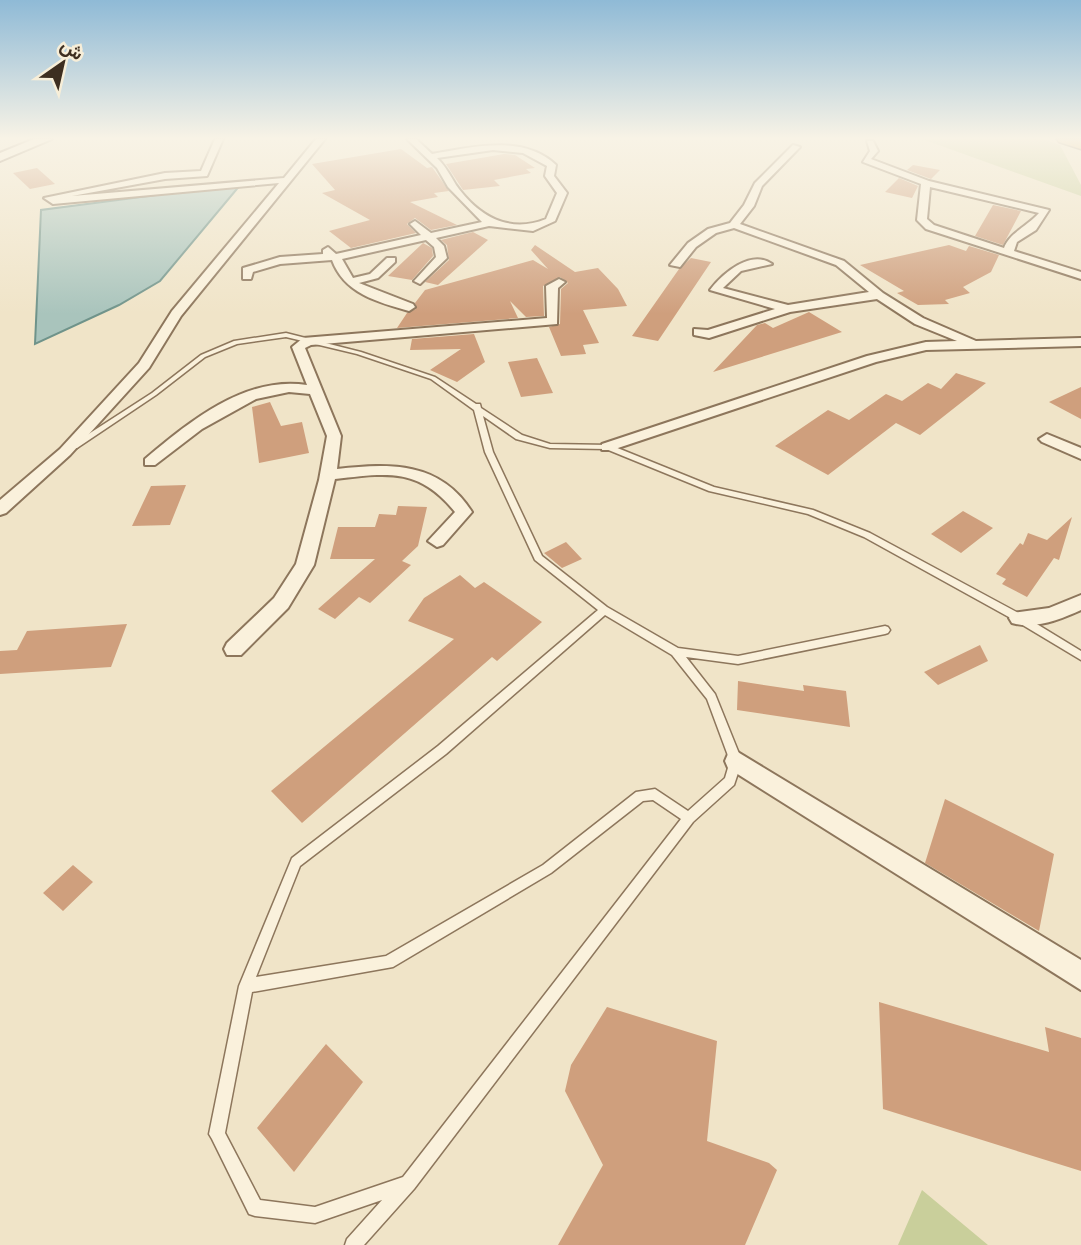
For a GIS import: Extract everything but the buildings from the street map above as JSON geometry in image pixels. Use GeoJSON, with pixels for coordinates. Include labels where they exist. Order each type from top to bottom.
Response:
{"type":"FeatureCollection","features":[{"type":"Feature","properties":{"kind":"street"},"geometry":{"type":"LineString","coordinates":[[54,197],[49,198],[53,201],[96,197]]}},
{"type":"Feature","properties":{"kind":"street"},"geometry":{"type":"LineString","coordinates":[[0,509],[65,452],[144,365],[176,314],[273,197]]}},
{"type":"Feature","properties":{"kind":"street"},"geometry":{"type":"LineString","coordinates":[[462,197],[489,223]]}},
{"type":"Feature","properties":{"kind":"street"},"geometry":{"type":"LineString","coordinates":[[247,276],[247,270],[280,259],[336,257],[489,223],[533,228],[550,221],[560,197]]}},
{"type":"Feature","properties":{"kind":"street"},"geometry":{"type":"LineString","coordinates":[[734,225],[753,197]]}},
{"type":"Feature","properties":{"kind":"street"},"geometry":{"type":"LineString","coordinates":[[924,197],[922,220],[930,227],[1081,276]]}},
{"type":"Feature","properties":{"kind":"street"},"geometry":{"type":"LineString","coordinates":[[984,197],[1046,212],[1032,228],[1012,240],[1008,253]]}},
{"type":"Feature","properties":{"kind":"street"},"geometry":{"type":"LineString","coordinates":[[415,224],[439,246],[442,258],[420,281]]}},
{"type":"Feature","properties":{"kind":"street"},"geometry":{"type":"LineString","coordinates":[[676,265],[692,245],[712,231],[734,225],[840,263],[879,295],[919,321],[974,344]]}},
{"type":"Feature","properties":{"kind":"street"},"geometry":{"type":"LineString","coordinates":[[332,245],[326,252],[336,257],[342,275],[349,282],[369,294],[409,307]]}},
{"type":"Feature","properties":{"kind":"street"},"geometry":{"type":"LineString","coordinates":[[349,282],[374,276],[391,260]]}},
{"type":"Feature","properties":{"kind":"street"},"geometry":{"type":"LineString","coordinates":[[767,264],[751,264],[731,270],[716,290],[788,309]]}},
{"type":"Feature","properties":{"kind":"street"},"geometry":{"type":"LineString","coordinates":[[234,649],[281,603],[305,565],[328,475],[334,436],[298,347],[308,341],[552,321],[552,286],[559,282]]}},
{"type":"Feature","properties":{"kind":"street"},"geometry":{"type":"LineString","coordinates":[[698,332],[709,334],[788,309],[851,297],[879,295]]}},
{"type":"Feature","properties":{"kind":"street"},"geometry":{"type":"LineString","coordinates":[[607,447],[872,359],[926,346],[1081,342]]}},
{"type":"Feature","properties":{"kind":"street"},"geometry":{"type":"LineString","coordinates":[[150,462],[212,416],[254,396],[289,388],[316,391]]}},
{"type":"Feature","properties":{"kind":"street"},"geometry":{"type":"LineString","coordinates":[[1047,439],[1081,454]]}},
{"type":"Feature","properties":{"kind":"street"},"geometry":{"type":"LineString","coordinates":[[328,475],[385,469],[424,473],[450,492],[464,512],[437,541]]}},
{"type":"Feature","properties":{"kind":"street"},"geometry":{"type":"LineString","coordinates":[[1018,618],[1051,615],[1081,602]]}},
{"type":"Feature","properties":{"kind":"street"},"geometry":{"type":"LineString","coordinates":[[736,761],[1081,976]]}},
{"type":"Feature","properties":{"kind":"lane"},"geometry":{"type":"LineString","coordinates":[[65,452],[154,394],[202,356],[236,342],[286,335],[433,378],[519,437],[550,446],[607,447],[712,489],[810,512],[867,535],[1081,656]]}},
{"type":"Feature","properties":{"kind":"lane"},"geometry":{"type":"LineString","coordinates":[[353,1245],[408,1183],[689,818],[730,780],[736,761],[711,697],[676,652],[604,610],[538,558],[489,452],[477,406]]}},
{"type":"Feature","properties":{"kind":"lane"},"geometry":{"type":"LineString","coordinates":[[408,1183],[315,1215],[255,1208],[217,1134],[246,986],[296,862],[442,750],[604,610]]}},
{"type":"Feature","properties":{"kind":"lane"},"geometry":{"type":"LineString","coordinates":[[676,652],[738,660],[885,630]]}},
{"type":"Feature","properties":{"kind":"lane"},"geometry":{"type":"LineString","coordinates":[[246,986],[388,962],[547,869],[640,796],[655,794],[689,818]]}},
{"type":"Feature","properties":{"kind":"green space"},"geometry":{"type":"Polygon","coordinates":[[[922,1190],[988,1245],[898,1245],[922,1190]]]}},
{"type":"Feature","properties":{"kind":"water"},"geometry":{"type":"Polygon","coordinates":[[[140,197],[230,197],[160,281],[119,305],[35,344],[41,210],[140,197]]]}}]}
